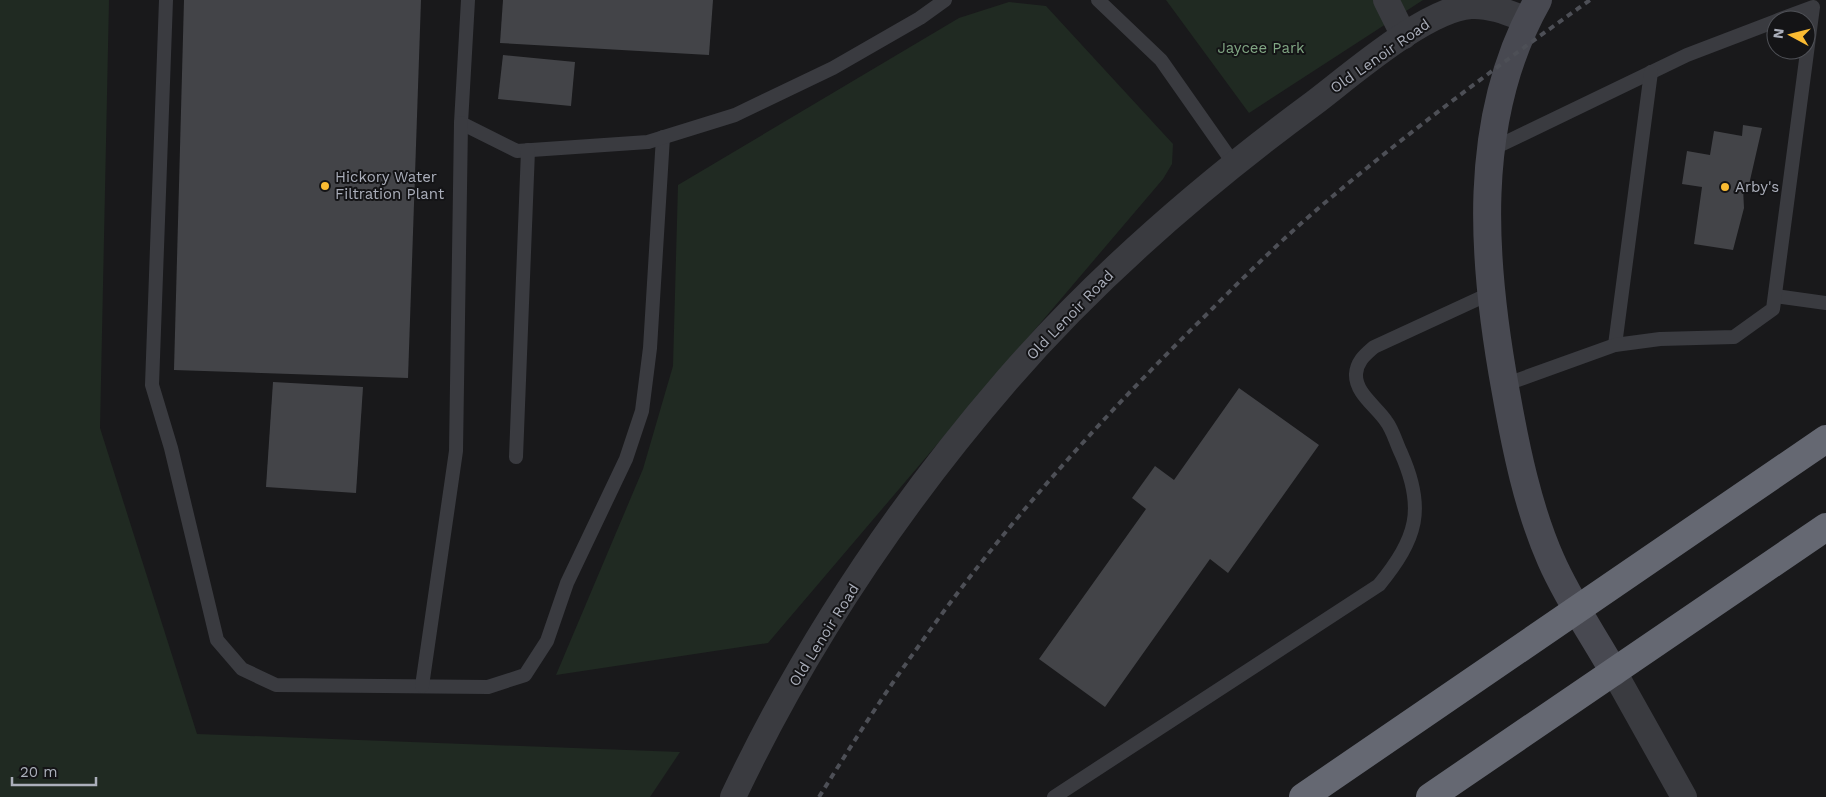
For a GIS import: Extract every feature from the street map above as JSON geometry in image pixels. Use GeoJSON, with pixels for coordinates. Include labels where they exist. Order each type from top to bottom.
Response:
{"type":"FeatureCollection","features":[{"type":"Feature","properties":{"kind":"highway"},"geometry":{"type":"LineString","coordinates":[[1302,797],[1826,439]]}},
{"type":"Feature","properties":{"kind":"highway"},"geometry":{"type":"LineString","coordinates":[[1430,797],[1826,527]]}},
{"type":"Feature","properties":{"kind":"main road"},"geometry":{"type":"LineString","coordinates":[[1533,10],[1505,82],[1490,150],[1486,216],[1495,330],[1513,432],[1533,511],[1551,561],[1614,672]]}},
{"type":"Feature","properties":{"kind":"street"},"geometry":{"type":"LineString","coordinates":[[1386,0],[1404,36]]}},
{"type":"Feature","properties":{"kind":"street","name":"Old Lenoir Road"},"geometry":{"type":"LineString","coordinates":[[733,797],[760,741],[826,627],[931,473],[1009,378],[1097,286],[1234,164],[1404,36],[1442,13],[1470,6],[1533,10]]}},
{"type":"Feature","properties":{"kind":"street"},"geometry":{"type":"LineString","coordinates":[[1614,672],[1684,797]]}},
{"type":"Feature","properties":{"kind":"lane"},"geometry":{"type":"LineString","coordinates":[[166,0],[152,385],[171,448],[217,640],[242,669],[276,685],[488,687],[525,675],[547,641],[567,583],[626,459],[642,411],[650,348],[663,137]]}},
{"type":"Feature","properties":{"kind":"lane"},"geometry":{"type":"LineString","coordinates":[[422,686],[456,451],[461,123],[468,0]]}},
{"type":"Feature","properties":{"kind":"lane"},"geometry":{"type":"LineString","coordinates":[[461,123],[517,150],[648,142],[735,115],[833,68],[920,18],[945,0]]}},
{"type":"Feature","properties":{"kind":"lane"},"geometry":{"type":"LineString","coordinates":[[1098,0],[1161,60],[1234,164]]}},
{"type":"Feature","properties":{"kind":"lane"},"geometry":{"type":"LineString","coordinates":[[1799,10],[1814,3]]}},
{"type":"Feature","properties":{"kind":"lane"},"geometry":{"type":"LineString","coordinates":[[1504,386],[1615,344],[1660,339],[1734,336],[1773,309],[1814,3]]}},
{"type":"Feature","properties":{"kind":"lane"},"geometry":{"type":"LineString","coordinates":[[1490,150],[1687,54],[1766,24]]}},
{"type":"Feature","properties":{"kind":"lane"},"geometry":{"type":"LineString","coordinates":[[1615,344],[1650,72]]}},
{"type":"Feature","properties":{"kind":"lane"},"geometry":{"type":"LineString","coordinates":[[516,457],[528,150]]}},
{"type":"Feature","properties":{"kind":"lane"},"geometry":{"type":"LineString","coordinates":[[1054,797],[1379,585],[1400,560],[1406,547],[1413,524],[1417,498],[1412,478],[1388,423],[1359,389],[1356,375],[1360,359],[1374,346],[1492,293]]}},
{"type":"Feature","properties":{"kind":"lane"},"geometry":{"type":"LineString","coordinates":[[1775,296],[1826,303]]}},
{"type":"Feature","properties":{"kind":"green space"},"geometry":{"type":"Polygon","coordinates":[[[0,0],[109,0],[100,428],[197,734],[680,752],[650,797],[0,797],[0,0]]]}},
{"type":"Feature","properties":{"kind":"green space","name":"Jaycee Park"},"geometry":{"type":"Polygon","coordinates":[[[1166,0],[1423,0],[1249,113],[1166,0]]]}},
{"type":"Feature","properties":{"kind":"green space"},"geometry":{"type":"Polygon","coordinates":[[[1009,2],[1046,6],[1173,144],[1172,164],[1163,179],[768,643],[556,675],[643,469],[673,366],[678,185],[959,18],[1009,2]]]}},
{"type":"Feature","properties":{"kind":"building","name":"Hickory Water Filtration Plant"},"geometry":{"type":"Polygon","coordinates":[[[184,0],[421,0],[408,378],[174,370],[184,0]]]}},
{"type":"Feature","properties":{"kind":"building"},"geometry":{"type":"Polygon","coordinates":[[[503,0],[713,0],[709,55],[500,43],[503,0]]]}},
{"type":"Feature","properties":{"kind":"building"},"geometry":{"type":"Polygon","coordinates":[[[503,55],[575,62],[571,106],[498,99],[503,55]]]}},
{"type":"Feature","properties":{"kind":"building","name":"Arby's"},"geometry":{"type":"Polygon","coordinates":[[[1743,125],[1762,128],[1748,189],[1743,188],[1744,208],[1733,250],[1694,244],[1702,187],[1682,184],[1687,151],[1710,155],[1714,131],[1742,136],[1743,125]]]}},
{"type":"Feature","properties":{"kind":"building"},"geometry":{"type":"Polygon","coordinates":[[[273,382],[363,387],[356,493],[266,487],[273,382]]]}},
{"type":"Feature","properties":{"kind":"building"},"geometry":{"type":"Polygon","coordinates":[[[1239,388],[1319,445],[1228,573],[1210,559],[1105,707],[1039,659],[1146,509],[1132,498],[1155,466],[1174,480],[1239,388]]]}},
{"type":"Feature","properties":{"kind":"railway"},"geometry":{"type":"LineString","coordinates":[[819,797],[892,684],[950,603],[1018,517],[1090,434],[1128,394],[1249,272],[1327,201],[1456,98],[1590,0]]}},
{"type":"Feature","properties":{"kind":"place","name":"Hickory Water Filtration Plant"},"geometry":{"type":"Point","coordinates":[325,186]}},
{"type":"Feature","properties":{"kind":"place","name":"Arby's"},"geometry":{"type":"Point","coordinates":[1725,187]}}]}
